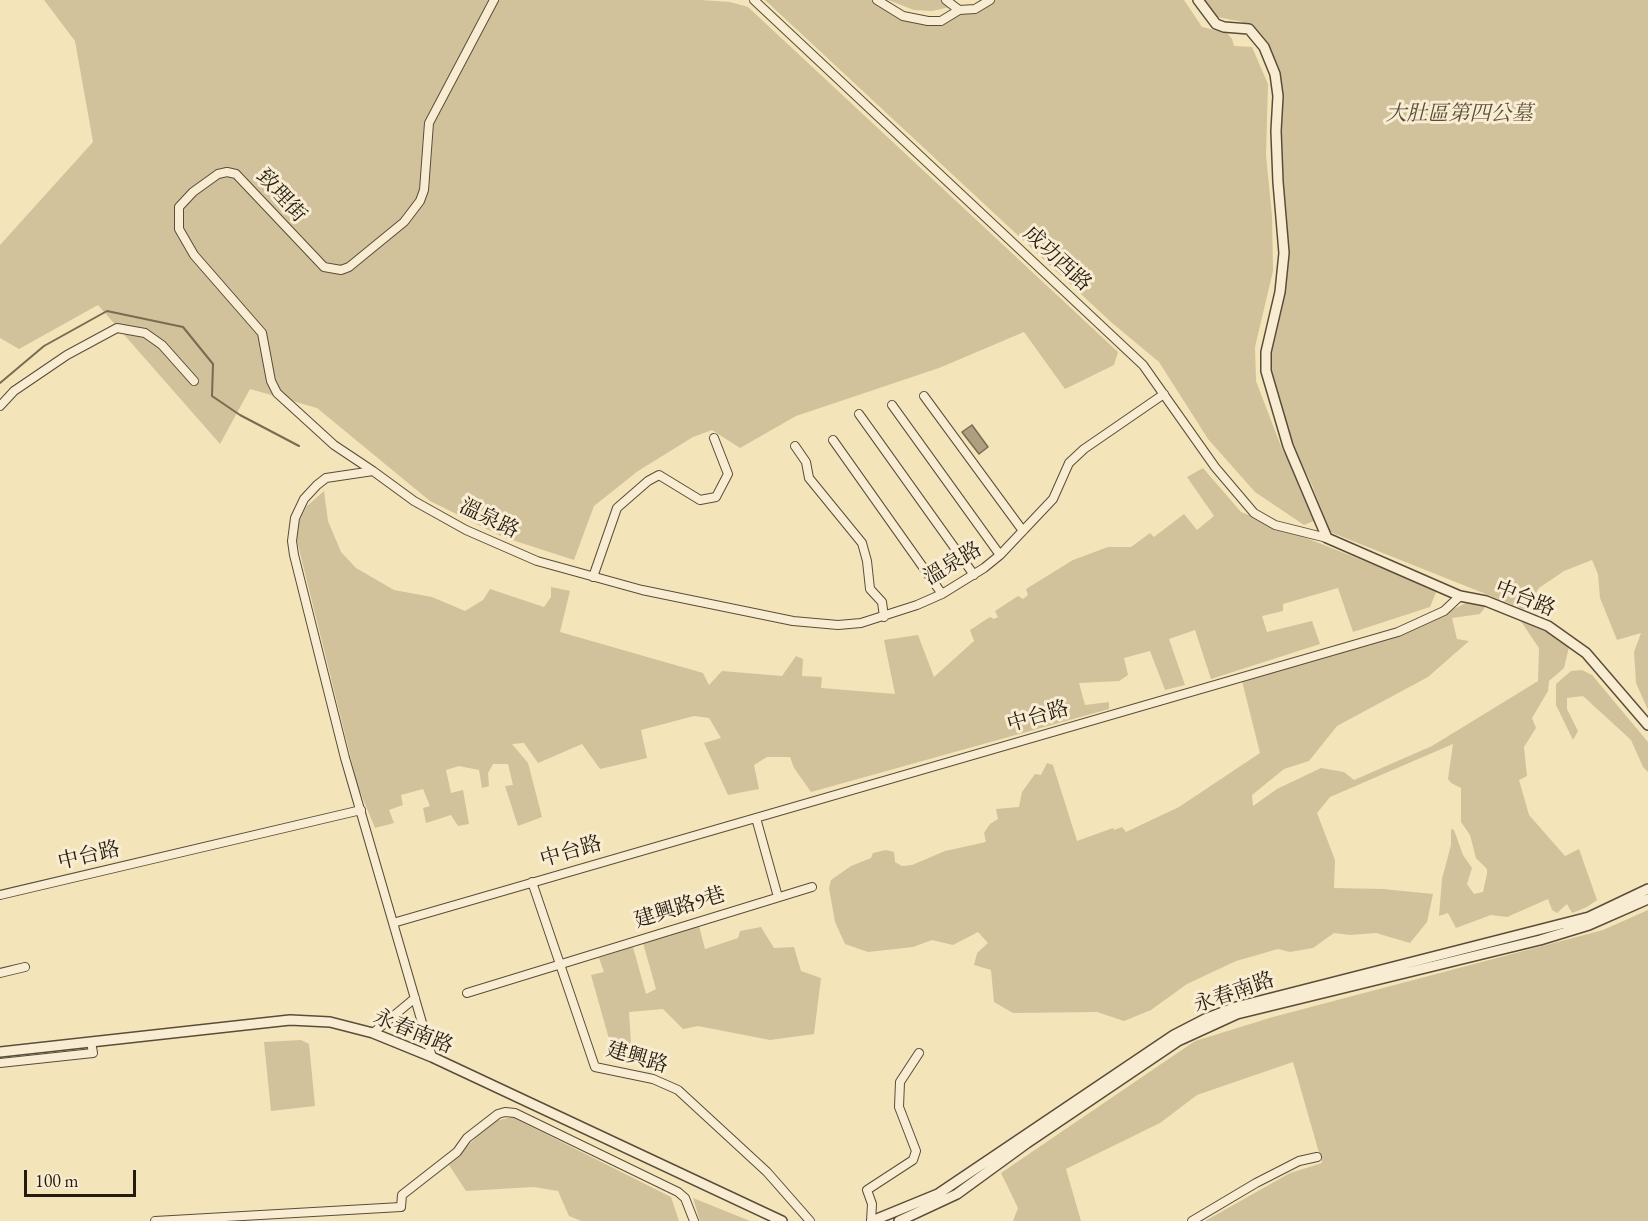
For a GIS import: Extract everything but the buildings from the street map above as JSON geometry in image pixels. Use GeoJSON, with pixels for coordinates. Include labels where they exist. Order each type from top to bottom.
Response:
{"type":"FeatureCollection","features":[{"type":"Feature","properties":{"kind":"street","name":"致理街"},"geometry":{"type":"LineString","coordinates":[[373,471],[334,445],[277,393],[271,381],[262,333],[194,255],[179,229],[177,218],[179,207],[193,192],[218,174],[227,172],[236,174],[324,267],[341,270],[349,267],[404,222],[420,201],[424,190],[429,123],[494,0]]}},
{"type":"Feature","properties":{"kind":"street","name":"成功西路"},"geometry":{"type":"LineString","coordinates":[[754,0],[1143,365],[1215,467],[1254,513],[1275,525],[1327,538],[1460,596]]}},
{"type":"Feature","properties":{"kind":"street"},"geometry":{"type":"LineString","coordinates":[[877,0],[903,16],[928,21],[940,21],[959,10],[975,9],[990,0]]}},
{"type":"Feature","properties":{"kind":"street"},"geometry":{"type":"LineString","coordinates":[[946,0],[959,10]]}},
{"type":"Feature","properties":{"kind":"street"},"geometry":{"type":"LineString","coordinates":[[1198,0],[1216,24],[1249,29],[1264,47],[1275,74],[1278,96],[1276,152],[1284,253],[1280,292],[1266,352],[1266,371],[1288,446],[1327,538]]}},
{"type":"Feature","properties":{"kind":"street"},"geometry":{"type":"LineString","coordinates":[[0,406],[14,391],[67,355],[117,328],[145,333],[162,345],[194,381]]}},
{"type":"Feature","properties":{"kind":"street","name":"溫泉路"},"geometry":{"type":"LineString","coordinates":[[373,471],[414,501],[466,530],[537,561],[593,577],[793,621],[838,625],[884,617],[942,594],[974,575],[1000,555],[1053,499],[1069,463],[1084,449],[1164,394]]}},
{"type":"Feature","properties":{"kind":"street"},"geometry":{"type":"LineString","coordinates":[[924,396],[1023,531]]}},
{"type":"Feature","properties":{"kind":"street"},"geometry":{"type":"LineString","coordinates":[[892,405],[1000,555]]}},
{"type":"Feature","properties":{"kind":"street"},"geometry":{"type":"LineString","coordinates":[[859,414],[974,575]]}},
{"type":"Feature","properties":{"kind":"street"},"geometry":{"type":"LineString","coordinates":[[593,577],[617,508],[648,481],[658,475],[700,500],[716,497],[728,474],[714,438]]}},
{"type":"Feature","properties":{"kind":"street"},"geometry":{"type":"LineString","coordinates":[[832,440],[942,594]]}},
{"type":"Feature","properties":{"kind":"street"},"geometry":{"type":"LineString","coordinates":[[795,446],[806,462],[809,478],[862,543],[867,561],[870,589],[882,602],[884,617]]}},
{"type":"Feature","properties":{"kind":"street"},"geometry":{"type":"LineString","coordinates":[[373,471],[326,478],[300,506],[292,534],[294,555],[345,758],[432,1057]]}},
{"type":"Feature","properties":{"kind":"street","name":"中台路"},"geometry":{"type":"LineString","coordinates":[[393,923],[1398,632],[1444,611],[1460,596],[1504,608],[1548,626],[1562,635],[1586,653],[1648,725]]}},
{"type":"Feature","properties":{"kind":"street","name":"中台路"},"geometry":{"type":"LineString","coordinates":[[0,895],[361,810]]}},
{"type":"Feature","properties":{"kind":"street"},"geometry":{"type":"LineString","coordinates":[[756,818],[778,897]]}},
{"type":"Feature","properties":{"kind":"street","name":"建興路"},"geometry":{"type":"LineString","coordinates":[[532,882],[558,964],[595,1067],[653,1079],[678,1089],[767,1172],[810,1221]]}},
{"type":"Feature","properties":{"kind":"street","name":"建興路9巷"},"geometry":{"type":"LineString","coordinates":[[467,993],[812,887]]}},
{"type":"Feature","properties":{"kind":"street","name":"永春南路"},"geometry":{"type":"LineString","coordinates":[[1538,936],[1588,917],[1648,889]]}},
{"type":"Feature","properties":{"kind":"street","name":"永春南路"},"geometry":{"type":"LineString","coordinates":[[871,1221],[938,1194],[1176,1038],[1237,1011],[1589,925],[1648,899]]}},
{"type":"Feature","properties":{"kind":"street"},"geometry":{"type":"LineString","coordinates":[[0,973],[25,967]]}},
{"type":"Feature","properties":{"kind":"street"},"geometry":{"type":"LineString","coordinates":[[373,1033],[415,998]]}},
{"type":"Feature","properties":{"kind":"street","name":"永春南路"},"geometry":{"type":"LineString","coordinates":[[0,1052],[290,1020],[330,1022],[373,1033],[432,1057],[782,1221]]}},
{"type":"Feature","properties":{"kind":"street","name":"永春南路"},"geometry":{"type":"LineString","coordinates":[[898,1221],[957,1194],[1176,1038]]}},
{"type":"Feature","properties":{"kind":"street"},"geometry":{"type":"LineString","coordinates":[[0,1063],[93,1053],[92,1042]]}},
{"type":"Feature","properties":{"kind":"street"},"geometry":{"type":"LineString","coordinates":[[871,1221],[872,1204],[867,1190],[913,1160],[916,1151],[899,1107],[900,1082],[918,1053]]}},
{"type":"Feature","properties":{"kind":"street"},"geometry":{"type":"LineString","coordinates":[[155,1221],[401,1207],[402,1195],[457,1152],[467,1138],[498,1114],[505,1112],[515,1113],[678,1192],[685,1198],[694,1221]]}},
{"type":"Feature","properties":{"kind":"street"},"geometry":{"type":"LineString","coordinates":[[1192,1221],[1256,1183],[1299,1161],[1317,1157]]}},
{"type":"Feature","properties":{"kind":"green space"},"geometry":{"type":"Polygon","coordinates":[[[44,0],[701,0],[730,2],[748,7],[1118,352],[1114,365],[1065,389],[1024,332],[939,368],[796,416],[740,448],[712,430],[693,437],[638,471],[594,506],[574,560],[503,537],[430,501],[317,408],[250,389],[220,444],[98,305],[19,349],[0,338],[0,245],[93,142],[75,41],[44,0]]]}},
{"type":"Feature","properties":{"kind":"green space"},"geometry":{"type":"Polygon","coordinates":[[[765,0],[875,0],[889,12],[931,20],[964,14],[995,0],[1184,0],[1202,27],[1227,33],[1234,46],[1252,47],[1268,84],[1266,155],[1272,216],[1273,271],[1255,347],[1256,381],[1282,449],[1302,479],[1314,521],[1304,525],[1255,492],[1208,439],[1159,362],[1111,322],[765,0]]]}},
{"type":"Feature","properties":{"kind":"green space"},"geometry":{"type":"Polygon","coordinates":[[[888,0],[946,0],[954,6],[932,11],[914,10],[888,0]]]}},
{"type":"Feature","properties":{"kind":"green space","name":"大肚區第四公墓"},"geometry":{"type":"Polygon","coordinates":[[[1199,0],[1648,0],[1648,710],[1636,683],[1634,652],[1641,633],[1617,640],[1600,598],[1598,574],[1592,560],[1564,571],[1539,588],[1526,610],[1330,532],[1312,485],[1274,406],[1263,360],[1280,272],[1278,92],[1263,46],[1243,22],[1212,16],[1199,0]]]}},
{"type":"Feature","properties":{"kind":"green space"},"geometry":{"type":"Polygon","coordinates":[[[1203,468],[1241,512],[1437,590],[1430,607],[1353,632],[1338,588],[1283,604],[1283,611],[1262,616],[1267,632],[1312,621],[1320,644],[1211,679],[1195,630],[1169,639],[1185,685],[1165,690],[1150,651],[1124,658],[1128,675],[1119,681],[1079,683],[1085,705],[1109,702],[1109,709],[811,792],[794,768],[790,757],[767,757],[754,765],[759,789],[728,795],[704,743],[721,738],[709,718],[694,716],[641,730],[647,758],[600,769],[582,744],[538,763],[524,743],[512,744],[528,763],[542,817],[518,826],[505,786],[513,785],[508,764],[493,764],[488,773],[489,786],[482,788],[479,770],[459,766],[446,770],[451,793],[463,790],[469,824],[458,826],[451,815],[426,823],[423,808],[430,806],[423,789],[401,795],[403,805],[389,810],[394,823],[375,828],[358,787],[296,537],[299,521],[306,507],[324,491],[328,521],[341,552],[356,568],[394,590],[432,597],[465,611],[483,600],[490,589],[544,607],[551,597],[551,587],[570,591],[560,632],[703,673],[709,685],[722,671],[782,676],[796,656],[803,659],[802,676],[822,677],[821,688],[895,694],[884,640],[918,635],[934,677],[974,641],[970,630],[990,617],[994,619],[998,617],[995,611],[1018,596],[1023,599],[1028,595],[1026,589],[1073,560],[1108,547],[1131,547],[1150,533],[1154,537],[1184,514],[1197,530],[1214,516],[1187,477],[1203,468]]]}},
{"type":"Feature","properties":{"kind":"green space"},"geometry":{"type":"Polygon","coordinates":[[[1468,602],[1486,606],[1480,614],[1452,618],[1457,639],[1469,641],[1428,677],[1337,726],[1309,761],[1284,769],[1252,795],[1253,806],[1277,789],[1321,768],[1344,772],[1354,780],[1432,746],[1538,681],[1539,648],[1520,620],[1549,633],[1569,647],[1564,668],[1549,681],[1548,691],[1532,718],[1536,728],[1524,747],[1527,776],[1519,780],[1529,815],[1565,856],[1579,849],[1597,900],[1587,907],[1572,913],[1567,904],[1557,913],[1552,910],[1548,899],[1507,917],[1491,915],[1456,928],[1448,913],[1439,916],[1442,879],[1451,845],[1451,829],[1454,830],[1463,855],[1472,868],[1467,884],[1474,894],[1483,892],[1487,874],[1487,869],[1476,858],[1470,835],[1461,822],[1461,788],[1448,779],[1453,744],[1330,797],[1317,813],[1335,860],[1334,888],[1383,889],[1433,894],[1427,922],[1410,943],[1376,933],[1350,935],[1334,933],[1313,948],[1290,952],[1278,949],[1236,961],[1187,984],[1151,1010],[1124,1021],[1097,1012],[1013,1013],[994,1002],[991,970],[974,965],[977,953],[988,943],[978,932],[953,945],[932,940],[913,947],[868,952],[845,944],[835,922],[829,888],[831,880],[851,866],[871,858],[873,853],[886,850],[894,852],[895,862],[902,866],[912,865],[945,851],[986,842],[984,833],[990,824],[998,819],[996,809],[1019,807],[1022,792],[1035,774],[1041,775],[1047,763],[1053,765],[1077,841],[1113,828],[1114,830],[1122,827],[1126,832],[1179,807],[1260,753],[1242,681],[1401,634],[1468,602]]]}},
{"type":"Feature","properties":{"kind":"green space"},"geometry":{"type":"Polygon","coordinates":[[[1582,670],[1592,675],[1648,742],[1648,772],[1643,767],[1631,740],[1583,696],[1567,698],[1567,709],[1578,731],[1573,740],[1556,705],[1556,684],[1571,671],[1582,670]]]}},
{"type":"Feature","properties":{"kind":"green space"},"geometry":{"type":"Polygon","coordinates":[[[1648,910],[1648,1221],[1205,1221],[1290,1173],[1322,1163],[1293,1062],[1197,1095],[1160,1123],[1066,1169],[1081,1221],[1013,1221],[1018,1208],[1001,1173],[1195,1041],[1273,1017],[1603,930],[1648,910]]]}},
{"type":"Feature","properties":{"kind":"green space"},"geometry":{"type":"Polygon","coordinates":[[[699,926],[705,949],[738,938],[740,931],[761,927],[774,948],[794,947],[801,971],[821,978],[814,1034],[770,1040],[698,1026],[683,1029],[663,1009],[629,1012],[631,1044],[611,1046],[591,975],[604,972],[599,958],[633,947],[646,994],[656,989],[643,943],[699,926]]]}},
{"type":"Feature","properties":{"kind":"green space"},"geometry":{"type":"Polygon","coordinates":[[[301,1040],[309,1044],[315,1106],[271,1111],[264,1042],[301,1040]]]}},
{"type":"Feature","properties":{"kind":"green space"},"geometry":{"type":"Polygon","coordinates":[[[512,1117],[671,1197],[679,1221],[581,1221],[569,1216],[558,1191],[534,1187],[466,1191],[449,1165],[491,1122],[512,1117]]]}},
{"type":"Feature","properties":{"kind":"green space"},"geometry":{"type":"Polygon","coordinates":[[[693,1198],[750,1221],[700,1221],[693,1198]]]}},
{"type":"Feature","properties":{"kind":"shaded area"},"geometry":{"type":"Polygon","coordinates":[[[972,425],[988,447],[979,454],[962,432],[972,425]]]}},
{"type":"Feature","properties":{"kind":"waterway"},"geometry":{"type":"LineString","coordinates":[[0,383],[44,346],[107,311],[183,327],[213,364],[212,396],[240,415],[299,446]]}}]}
